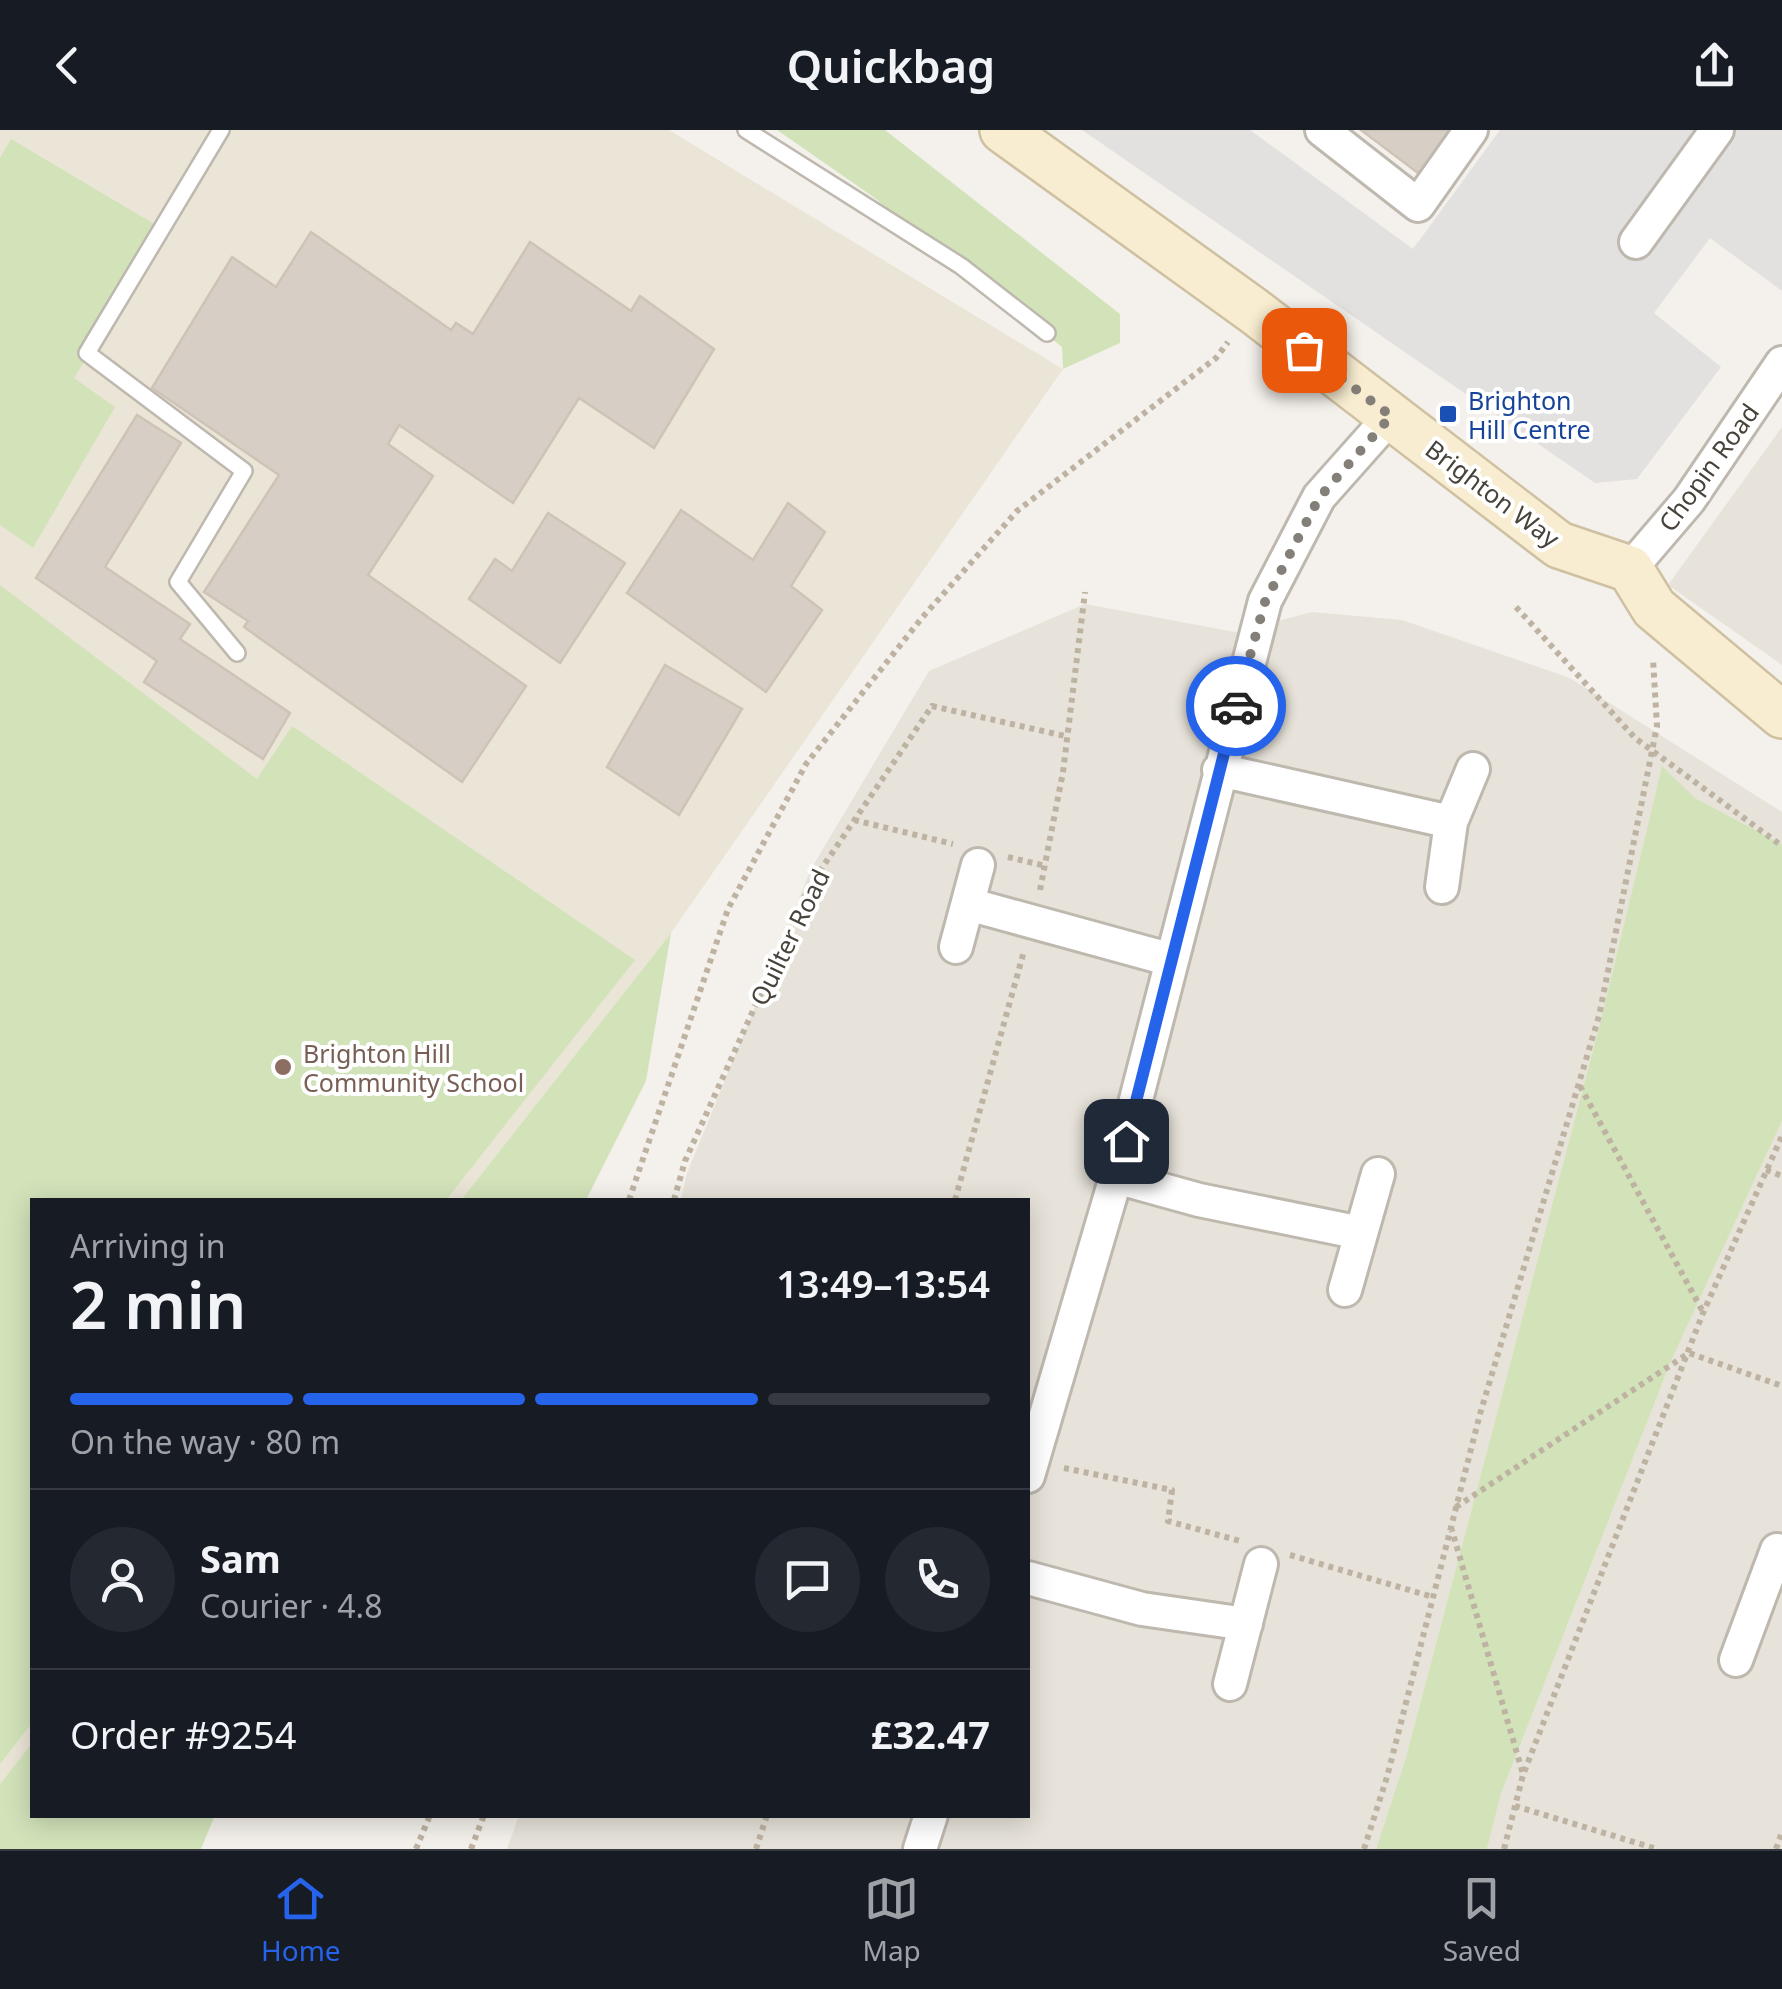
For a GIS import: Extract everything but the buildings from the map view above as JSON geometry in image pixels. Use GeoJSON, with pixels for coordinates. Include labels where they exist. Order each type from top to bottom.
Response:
{"type":"FeatureCollection","features":[{"type":"Feature","properties":{"kind":"street","name":"Brighton Way"},"geometry":{"type":"LineString","coordinates":[[1002,130],[1243,303],[1559,544],[1630,569]]}},
{"type":"Feature","properties":{"kind":"street"},"geometry":{"type":"LineString","coordinates":[[1322,130],[1418,205],[1471,130]]}},
{"type":"Feature","properties":{"kind":"street"},"geometry":{"type":"LineString","coordinates":[[1636,242],[1717,130]]}},
{"type":"Feature","properties":{"kind":"street","name":"Chopin Road"},"geometry":{"type":"LineString","coordinates":[[1630,569],[1688,500],[1782,363]]}},
{"type":"Feature","properties":{"kind":"street"},"geometry":{"type":"LineString","coordinates":[[1041,1471],[1041,1374],[1116,1177],[1265,602],[1319,498],[1391,416]]}},
{"type":"Feature","properties":{"kind":"street"},"geometry":{"type":"LineString","coordinates":[[1630,569],[1654,608],[1782,715]]}},
{"type":"Feature","properties":{"kind":"street"},"geometry":{"type":"LineString","coordinates":[[1442,887],[1451,822],[1473,769]]}},
{"type":"Feature","properties":{"kind":"street"},"geometry":{"type":"LineString","coordinates":[[1219,770],[1451,822]]}},
{"type":"Feature","properties":{"kind":"street"},"geometry":{"type":"LineString","coordinates":[[956,947],[978,864]]}},
{"type":"Feature","properties":{"kind":"street"},"geometry":{"type":"LineString","coordinates":[[968,904],[1172,960]]}},
{"type":"Feature","properties":{"kind":"street"},"geometry":{"type":"LineString","coordinates":[[1345,1290],[1378,1174]]}},
{"type":"Feature","properties":{"kind":"street"},"geometry":{"type":"LineString","coordinates":[[1116,1177],[1199,1200],[1362,1234]]}},
{"type":"Feature","properties":{"kind":"street"},"geometry":{"type":"LineString","coordinates":[[1736,1660],[1769,1610],[1777,1550]]}},
{"type":"Feature","properties":{"kind":"street"},"geometry":{"type":"LineString","coordinates":[[1230,1684],[1262,1553]]}},
{"type":"Feature","properties":{"kind":"street"},"geometry":{"type":"LineString","coordinates":[[1030,1579],[1142,1609],[1246,1624]]}},
{"type":"Feature","properties":{"kind":"street"},"geometry":{"type":"LineString","coordinates":[[920,1849],[930,1818]]}},
{"type":"Feature","properties":{"kind":"lane"},"geometry":{"type":"LineString","coordinates":[[221,130],[87,354],[244,471],[178,582],[236,652]]}},
{"type":"Feature","properties":{"kind":"lane"},"geometry":{"type":"LineString","coordinates":[[746,130],[961,266],[1047,333]]}},
{"type":"Feature","properties":{"kind":"path"},"geometry":{"type":"LineString","coordinates":[[629,1198],[728,910],[806,764],[921,619],[1017,511],[1216,358],[1235,333]]}},
{"type":"Feature","properties":{"kind":"path"},"geometry":{"type":"LineString","coordinates":[[956,1198],[1032,921],[1055,820],[1085,592]]}},
{"type":"Feature","properties":{"kind":"path"},"geometry":{"type":"LineString","coordinates":[[1516,607],[1635,738],[1782,846]]}},
{"type":"Feature","properties":{"kind":"path"},"geometry":{"type":"LineString","coordinates":[[1364,1849],[1456,1506],[1599,1016],[1657,726],[1653,659]]}},
{"type":"Feature","properties":{"kind":"path","name":"Quilter Road"},"geometry":{"type":"LineString","coordinates":[[675,1198],[685,1161],[809,887],[932,706],[1064,736]]}},
{"type":"Feature","properties":{"kind":"path"},"geometry":{"type":"LineString","coordinates":[[1579,1084],[1703,1313]]}},
{"type":"Feature","properties":{"kind":"path"},"geometry":{"type":"LineString","coordinates":[[1504,1849],[1523,1775],[1703,1313],[1782,1136]]}},
{"type":"Feature","properties":{"kind":"path"},"geometry":{"type":"LineString","coordinates":[[1766,1170],[1782,1176]]}},
{"type":"Feature","properties":{"kind":"path"},"geometry":{"type":"LineString","coordinates":[[1456,1506],[1690,1353]]}},
{"type":"Feature","properties":{"kind":"path"},"geometry":{"type":"LineString","coordinates":[[1690,1353],[1782,1386]]}},
{"type":"Feature","properties":{"kind":"path"},"geometry":{"type":"LineString","coordinates":[[1041,1471],[1172,1490],[1168,1521],[1262,1553],[1433,1597]]}},
{"type":"Feature","properties":{"kind":"path"},"geometry":{"type":"LineString","coordinates":[[1451,1526],[1523,1775]]}},
{"type":"Feature","properties":{"kind":"path"},"geometry":{"type":"LineString","coordinates":[[1515,1806],[1657,1849]]}},
{"type":"Feature","properties":{"kind":"path"},"geometry":{"type":"LineString","coordinates":[[416,1849],[429,1818]]}},
{"type":"Feature","properties":{"kind":"path"},"geometry":{"type":"LineString","coordinates":[[471,1849],[483,1818]]}},
{"type":"Feature","properties":{"kind":"path"},"geometry":{"type":"LineString","coordinates":[[756,1849],[766,1818]]}},
{"type":"Feature","properties":{"kind":"path"},"geometry":{"type":"LineString","coordinates":[[1776,1849],[1782,1832]]}},
{"type":"Feature","properties":{"kind":"shaded area","name":"Brighton Hill Community School"},"geometry":{"type":"Polygon","coordinates":[[[0,130],[669,130],[1063,369],[671,933],[463,1198],[30,1198],[30,1746],[0,1784],[0,130]]]}},
{"type":"Feature","properties":{"kind":"shaded area"},"geometry":{"type":"Polygon","coordinates":[[[1082,130],[1250,130],[1413,249],[1500,130],[1782,130],[1782,291],[1710,238],[1654,313],[1721,367],[1637,479],[1595,483],[1082,130]]]}},
{"type":"Feature","properties":{"kind":"shaded area"},"geometry":{"type":"Polygon","coordinates":[[[1782,427],[1782,665],[1668,585],[1782,427]]]}},
{"type":"Feature","properties":{"kind":"shaded area"},"geometry":{"type":"Polygon","coordinates":[[[1085,604],[1235,632],[1312,612],[1402,620],[1570,678],[1782,812],[1782,844],[1695,798],[1662,767],[1601,1020],[1406,1757],[1376,1849],[507,1849],[518,1818],[1030,1818],[1030,1198],[681,1198],[687,1173],[811,869],[929,671],[1085,604]]]}},
{"type":"Feature","properties":{"kind":"shaded area"},"geometry":{"type":"Polygon","coordinates":[[[1782,1121],[1782,1849],[1487,1849],[1501,1794],[1672,1359],[1782,1121]]]}},
{"type":"Feature","properties":{"kind":"green space"},"geometry":{"type":"Polygon","coordinates":[[[777,130],[885,130],[1120,314],[1120,343],[1063,369],[1062,347],[872,196],[777,130]]]}},
{"type":"Feature","properties":{"kind":"green space"},"geometry":{"type":"Polygon","coordinates":[[[11,139],[166,231],[74,378],[115,407],[33,548],[0,525],[0,158],[11,139]]]}},
{"type":"Feature","properties":{"kind":"green space"},"geometry":{"type":"Polygon","coordinates":[[[0,585],[257,779],[292,726],[635,960],[448,1198],[30,1198],[30,1726],[0,1764],[0,585]]]}},
{"type":"Feature","properties":{"kind":"green space"},"geometry":{"type":"Polygon","coordinates":[[[1662,766],[1695,798],[1782,844],[1782,1121],[1672,1359],[1501,1794],[1487,1849],[1376,1849],[1406,1757],[1601,1020],[1662,766]]]}},
{"type":"Feature","properties":{"kind":"green space"},"geometry":{"type":"Polygon","coordinates":[[[671,933],[646,1081],[587,1198],[463,1198],[671,933]]]}},
{"type":"Feature","properties":{"kind":"green space"},"geometry":{"type":"Polygon","coordinates":[[[30,1746],[30,1818],[214,1818],[201,1849],[0,1849],[0,1784],[30,1746]]]}},
{"type":"Feature","properties":{"kind":"way so far"},"geometry":{"type":"LineString","coordinates":[[1236,706],[1265,602],[1319,498],[1391,416],[1304,350]]}},
{"type":"Feature","properties":{"kind":"place","name":"Brighton Hill Centre"},"geometry":{"type":"Point","coordinates":[1448,414]}},
{"type":"Feature","properties":{"kind":"place","name":"Brighton Hill Community School"},"geometry":{"type":"Point","coordinates":[283,1067]}},
{"type":"Feature","properties":{"kind":"route"},"geometry":{"type":"LineString","coordinates":[[1126,1141],[1236,706]]}}]}
